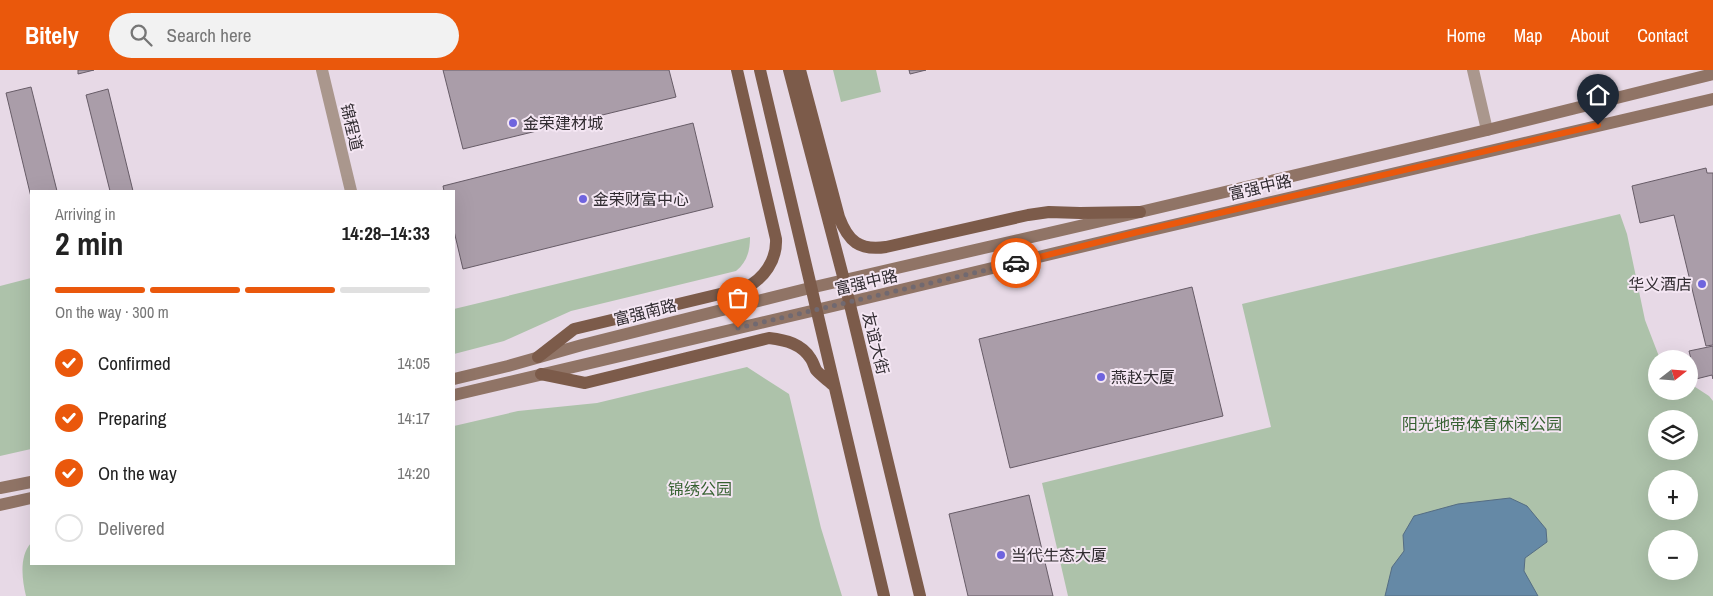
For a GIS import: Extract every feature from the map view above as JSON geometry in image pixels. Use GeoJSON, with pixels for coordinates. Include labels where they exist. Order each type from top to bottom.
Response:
{"type":"FeatureCollection","features":[{"type":"Feature","properties":{"kind":"main road"},"geometry":{"type":"LineString","coordinates":[[538,357],[574,329],[745,288],[754,284],[771,265],[775,257],[776,239],[737,70]]}},
{"type":"Feature","properties":{"kind":"main road"},"geometry":{"type":"LineString","coordinates":[[760,70],[884,596]]}},
{"type":"Feature","properties":{"kind":"main road","name":"友谊大街"},"geometry":{"type":"LineString","coordinates":[[789,70],[850,302],[920,596]]}},
{"type":"Feature","properties":{"kind":"main road"},"geometry":{"type":"LineString","coordinates":[[800,70],[839,217],[851,239],[866,248],[886,247],[1049,212],[1080,214],[1140,212]]}},
{"type":"Feature","properties":{"kind":"main road","name":"富强中路"},"geometry":{"type":"LineString","coordinates":[[844,280],[1487,130],[1713,74]]}},
{"type":"Feature","properties":{"kind":"main road","name":"富强中路"},"geometry":{"type":"LineString","coordinates":[[816,310],[1138,232],[1713,99]]}},
{"type":"Feature","properties":{"kind":"main road","name":"富强南路"},"geometry":{"type":"LineString","coordinates":[[455,379],[844,280]]}},
{"type":"Feature","properties":{"kind":"main road"},"geometry":{"type":"LineString","coordinates":[[455,395],[816,310]]}},
{"type":"Feature","properties":{"kind":"main road"},"geometry":{"type":"LineString","coordinates":[[541,374],[585,383],[769,338],[788,341],[796,345],[812,359],[816,370],[834,386]]}},
{"type":"Feature","properties":{"kind":"main road"},"geometry":{"type":"LineString","coordinates":[[0,488],[30,482]]}},
{"type":"Feature","properties":{"kind":"main road"},"geometry":{"type":"LineString","coordinates":[[0,505],[30,498]]}},
{"type":"Feature","properties":{"kind":"street","name":"锦程道"},"geometry":{"type":"LineString","coordinates":[[322,70],[351,190]]}},
{"type":"Feature","properties":{"kind":"street"},"geometry":{"type":"LineString","coordinates":[[1473,70],[1487,130]]}},
{"type":"Feature","properties":{"kind":"green space"},"geometry":{"type":"Polygon","coordinates":[[[833,70],[876,70],[881,92],[841,102],[833,70]]]}},
{"type":"Feature","properties":{"kind":"green space","name":"阳光地带体育休闲公园"},"geometry":{"type":"Polygon","coordinates":[[[1620,214],[1627,234],[1645,320],[1657,350],[1648,350],[1648,400],[1698,400],[1698,389],[1713,401],[1713,596],[1068,596],[1042,483],[1271,427],[1242,304],[1620,214]]]}},
{"type":"Feature","properties":{"kind":"green space"},"geometry":{"type":"Polygon","coordinates":[[[750,237],[747,256],[743,264],[736,271],[571,311],[504,341],[455,354],[455,309],[750,237]]]}},
{"type":"Feature","properties":{"kind":"green space"},"geometry":{"type":"Polygon","coordinates":[[[30,278],[30,449],[0,456],[0,286],[30,278]]]}},
{"type":"Feature","properties":{"kind":"green space","name":"锦绣公园"},"geometry":{"type":"Polygon","coordinates":[[[747,367],[789,394],[821,528],[842,596],[26,596],[22,568],[27,548],[30,544],[30,565],[455,565],[455,426],[518,411],[597,403],[747,367]]]}},
{"type":"Feature","properties":{"kind":"water"},"geometry":{"type":"Polygon","coordinates":[[[1510,498],[1527,506],[1546,529],[1547,542],[1525,558],[1524,571],[1538,596],[1385,596],[1392,567],[1404,551],[1403,535],[1414,516],[1458,504],[1510,498]]]}},
{"type":"Feature","properties":{"kind":"building"},"geometry":{"type":"Polygon","coordinates":[[[78,70],[94,70],[78,74],[78,70]]]}},
{"type":"Feature","properties":{"kind":"building","name":"金荣建材城"},"geometry":{"type":"Polygon","coordinates":[[[443,70],[669,70],[676,97],[463,149],[443,70]]]}},
{"type":"Feature","properties":{"kind":"building"},"geometry":{"type":"Polygon","coordinates":[[[909,70],[926,70],[910,74],[909,70]]]}},
{"type":"Feature","properties":{"kind":"building"},"geometry":{"type":"Polygon","coordinates":[[[31,87],[57,190],[30,190],[30,193],[6,93],[31,87]]]}},
{"type":"Feature","properties":{"kind":"building"},"geometry":{"type":"Polygon","coordinates":[[[108,89],[133,190],[110,190],[86,95],[108,89]]]}},
{"type":"Feature","properties":{"kind":"building","name":"金荣财富中心"},"geometry":{"type":"Polygon","coordinates":[[[693,123],[713,207],[463,269],[455,235],[455,190],[444,190],[443,186],[693,123]]]}},
{"type":"Feature","properties":{"kind":"building","name":"华义酒店"},"geometry":{"type":"Polygon","coordinates":[[[1706,168],[1707,173],[1713,173],[1713,345],[1706,346],[1674,215],[1640,223],[1632,186],[1706,168]]]}},
{"type":"Feature","properties":{"kind":"building","name":"燕赵大厦"},"geometry":{"type":"Polygon","coordinates":[[[1192,287],[1223,416],[1010,468],[979,339],[1192,287]]]}},
{"type":"Feature","properties":{"kind":"building"},"geometry":{"type":"Polygon","coordinates":[[[1713,346],[1713,379],[1712,375],[1698,378],[1698,350],[1694,350],[1713,346]]]}},
{"type":"Feature","properties":{"kind":"building","name":"当代生态大厦"},"geometry":{"type":"Polygon","coordinates":[[[1029,495],[1053,596],[968,596],[949,514],[1029,495]]]}},
{"type":"Feature","properties":{"kind":"way so far"},"geometry":{"type":"LineString","coordinates":[[738,328],[1016,263]]}},
{"type":"Feature","properties":{"kind":"place","name":"金荣建材城"},"geometry":{"type":"Point","coordinates":[513,123]}},
{"type":"Feature","properties":{"kind":"place","name":"金荣财富中心"},"geometry":{"type":"Point","coordinates":[583,199]}},
{"type":"Feature","properties":{"kind":"place","name":"华义酒店"},"geometry":{"type":"Point","coordinates":[1702,284]}},
{"type":"Feature","properties":{"kind":"place","name":"燕赵大厦"},"geometry":{"type":"Point","coordinates":[1101,377]}},
{"type":"Feature","properties":{"kind":"place","name":"当代生态大厦"},"geometry":{"type":"Point","coordinates":[1001,555]}},
{"type":"Feature","properties":{"kind":"route"},"geometry":{"type":"LineString","coordinates":[[1016,263],[1122,238],[1138,232],[1598,125]]}}]}
